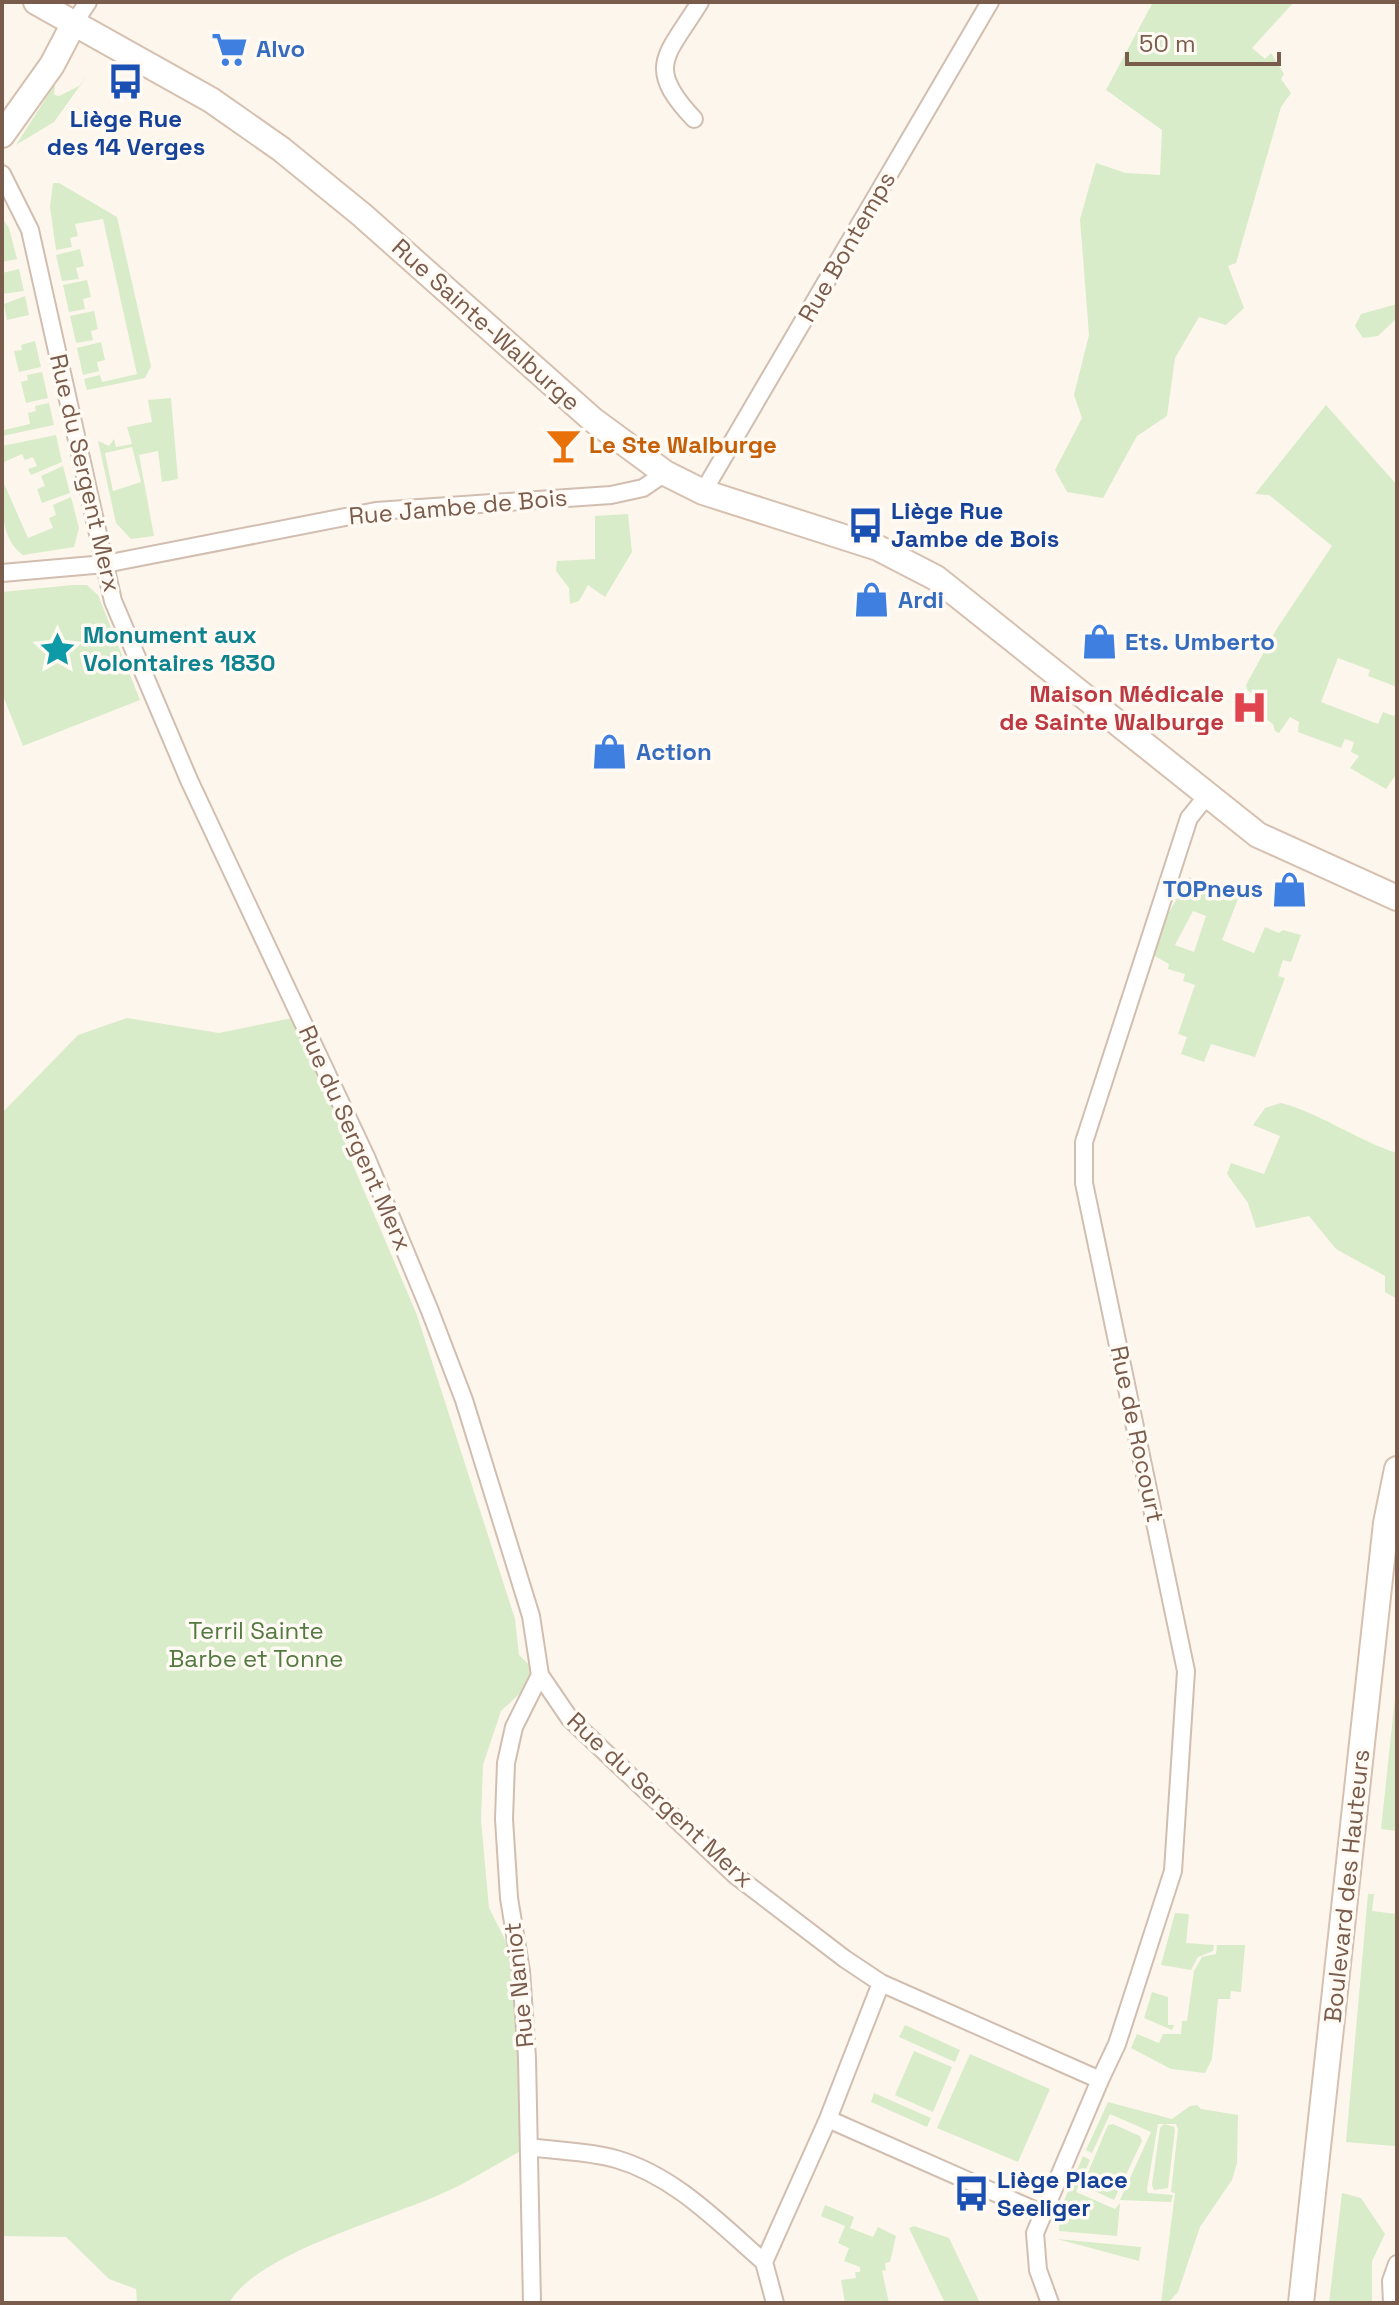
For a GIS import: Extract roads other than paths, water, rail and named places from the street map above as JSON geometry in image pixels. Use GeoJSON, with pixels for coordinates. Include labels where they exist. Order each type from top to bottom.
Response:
{"type":"FeatureCollection","features":[{"type":"Feature","properties":{"kind":"main road","name":"Rue Sainte-Walburge"},"geometry":{"type":"LineString","coordinates":[[36,2],[211,100],[281,149],[362,215],[593,420],[665,473],[703,492],[878,548],[936,578],[1206,797],[1258,835],[1397,898]]}},
{"type":"Feature","properties":{"kind":"main road"},"geometry":{"type":"LineString","coordinates":[[2,135],[52,65],[74,23]]}},
{"type":"Feature","properties":{"kind":"main road","name":"Boulevard des Hauteurs"},"geometry":{"type":"LineString","coordinates":[[1301,2303],[1385,1538],[1397,1469]]}},
{"type":"Feature","properties":{"kind":"street"},"geometry":{"type":"LineString","coordinates":[[74,23],[88,2]]}},
{"type":"Feature","properties":{"kind":"street"},"geometry":{"type":"LineString","coordinates":[[694,119],[665,82],[663,63],[700,2]]}},
{"type":"Feature","properties":{"kind":"street","name":"Rue Bontemps"},"geometry":{"type":"LineString","coordinates":[[703,492],[990,2]]}},
{"type":"Feature","properties":{"kind":"street","name":"Rue du Sergent Merx"},"geometry":{"type":"LineString","coordinates":[[2,174],[30,230],[113,601],[189,780],[367,1159],[430,1311],[464,1400],[531,1616],[540,1675],[570,1719],[735,1875],[881,1983],[1100,2080]]}},
{"type":"Feature","properties":{"kind":"street","name":"Rue Jambe de Bois"},"geometry":{"type":"LineString","coordinates":[[2,573],[105,564],[376,511],[611,495],[643,488],[665,473]]}},
{"type":"Feature","properties":{"kind":"street","name":"Rue de Rocourt"},"geometry":{"type":"LineString","coordinates":[[1050,2303],[1035,2251],[1041,2213],[1117,2044],[1173,1871],[1186,1671],[1084,1183],[1084,1142],[1189,818],[1206,797]]}},
{"type":"Feature","properties":{"kind":"street","name":"Rue Naniot"},"geometry":{"type":"LineString","coordinates":[[532,2303],[521,1971],[509,1898],[504,1819],[506,1763],[514,1727],[540,1675]]}},
{"type":"Feature","properties":{"kind":"street"},"geometry":{"type":"LineString","coordinates":[[764,2262],[828,2119],[881,1983]]}},
{"type":"Feature","properties":{"kind":"street"},"geometry":{"type":"LineString","coordinates":[[828,2119],[1041,2213]]}},
{"type":"Feature","properties":{"kind":"street"},"geometry":{"type":"LineString","coordinates":[[529,2147],[615,2159],[651,2173],[692,2199],[764,2262],[775,2303]]}},
{"type":"Feature","properties":{"kind":"street"},"geometry":{"type":"LineString","coordinates":[[1392,2303],[1391,2281],[1397,2264]]}},
{"type":"Feature","properties":{"kind":"place","name":"Alvo"},"geometry":{"type":"Point","coordinates":[230,49]}},
{"type":"Feature","properties":{"kind":"place","name":"Liège Rue des 14 Verges"},"geometry":{"type":"Point","coordinates":[126,82]}},
{"type":"Feature","properties":{"kind":"place","name":"Le Ste Walburge"},"geometry":{"type":"Point","coordinates":[563,445]}},
{"type":"Feature","properties":{"kind":"place","name":"Liège Rue Jambe de Bois"},"geometry":{"type":"Point","coordinates":[865,525]}},
{"type":"Feature","properties":{"kind":"place","name":"Ardi"},"geometry":{"type":"Point","coordinates":[872,600]}},
{"type":"Feature","properties":{"kind":"place","name":"Ets. Umberto"},"geometry":{"type":"Point","coordinates":[1099,642]}},
{"type":"Feature","properties":{"kind":"place","name":"Monument aux Volontaires 1830"},"geometry":{"type":"Point","coordinates":[57,649]}},
{"type":"Feature","properties":{"kind":"place","name":"Maison Médicale de Sainte Walburge"},"geometry":{"type":"Point","coordinates":[1250,708]}},
{"type":"Feature","properties":{"kind":"place","name":"Action"},"geometry":{"type":"Point","coordinates":[610,752]}},
{"type":"Feature","properties":{"kind":"place","name":"TOPneus"},"geometry":{"type":"Point","coordinates":[1289,889]}},
{"type":"Feature","properties":{"kind":"place","name":"Liège Place Seeliger"},"geometry":{"type":"Point","coordinates":[971,2194]}},
{"type":"Feature","properties":{"kind":"park label","name":"Terril Sainte Barbe et Tonne"},"geometry":{"type":"Point","coordinates":[256,1645]}}]}
